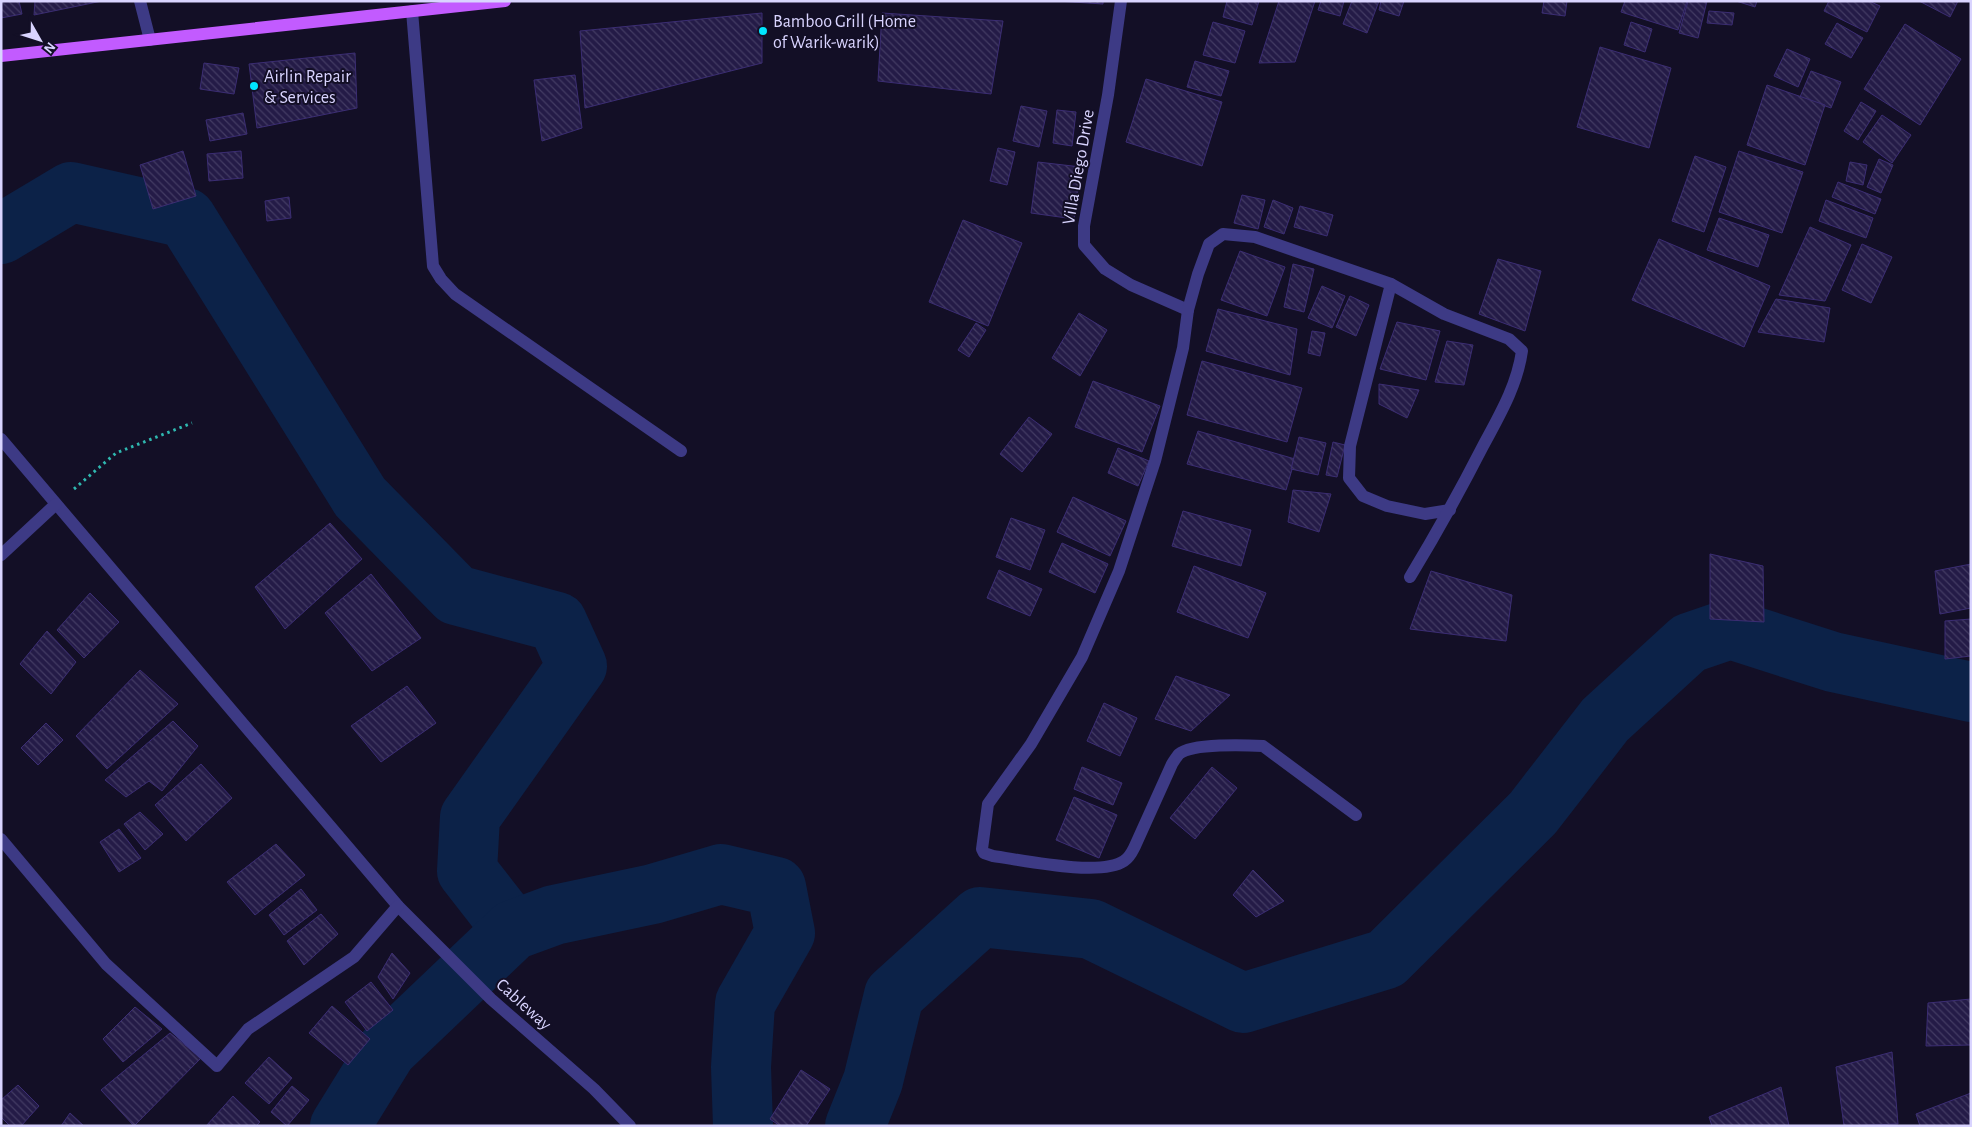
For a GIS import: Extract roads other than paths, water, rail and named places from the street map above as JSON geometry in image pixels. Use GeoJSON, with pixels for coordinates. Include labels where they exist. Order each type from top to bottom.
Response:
{"type":"FeatureCollection","features":[{"type":"Feature","properties":{"kind":"main road"},"geometry":{"type":"LineString","coordinates":[[1,56],[505,1]]}},
{"type":"Feature","properties":{"kind":"street"},"geometry":{"type":"LineString","coordinates":[[140,1],[150,40]]}},
{"type":"Feature","properties":{"kind":"street","name":"Villa Diego Drive"},"geometry":{"type":"LineString","coordinates":[[1121,1],[1108,95],[1084,226],[1084,245],[1105,269],[1132,285],[1188,310]]}},
{"type":"Feature","properties":{"kind":"street"},"geometry":{"type":"LineString","coordinates":[[412,11],[433,266],[454,294],[681,451]]}},
{"type":"Feature","properties":{"kind":"street"},"geometry":{"type":"LineString","coordinates":[[1356,814],[1263,746],[1190,748],[1179,754],[1172,764],[1133,850],[1123,862],[1107,867],[1080,868],[993,856],[984,853],[982,849],[988,804],[1031,744],[1082,657],[1119,571],[1155,461],[1183,348],[1188,310],[1209,244],[1223,234],[1255,238],[1391,284],[1444,314],[1509,339],[1522,351],[1519,369],[1509,396],[1450,510],[1410,577]]}},
{"type":"Feature","properties":{"kind":"street"},"geometry":{"type":"LineString","coordinates":[[1391,284],[1350,446],[1349,478],[1363,496],[1387,506],[1425,514],[1450,510]]}},
{"type":"Feature","properties":{"kind":"street","name":"Cableway"},"geometry":{"type":"LineString","coordinates":[[1,439],[398,906],[491,999],[594,1089],[630,1126]]}},
{"type":"Feature","properties":{"kind":"street"},"geometry":{"type":"LineString","coordinates":[[1,554],[56,504]]}},
{"type":"Feature","properties":{"kind":"street"},"geometry":{"type":"LineString","coordinates":[[1,839],[106,964],[217,1066],[248,1029],[354,957],[398,906]]}},
{"type":"Feature","properties":{"kind":"waterway"},"geometry":{"type":"LineString","coordinates":[[1,234],[71,192],[186,218],[360,497],[456,595],[557,622],[577,666],[470,817],[467,871],[513,930]]}},
{"type":"Feature","properties":{"kind":"waterway"},"geometry":{"type":"LineString","coordinates":[[855,1126],[873,1081],[894,995],[980,917],[1091,929],[1243,1003],[1386,959],[1533,813],[1605,720],[1689,643],[1730,629],[1833,662],[1971,692]]}},
{"type":"Feature","properties":{"kind":"waterway"},"geometry":{"type":"LineString","coordinates":[[340,1126],[387,1050],[513,930],[554,915],[653,894],[721,874],[776,887],[785,933],[745,1003],[741,1067],[743,1126]]}},
{"type":"Feature","properties":{"kind":"place","name":"Bamboo Grill (Home of Warik-warik)"},"geometry":{"type":"Point","coordinates":[763,31]}},
{"type":"Feature","properties":{"kind":"place","name":"Airlin Repair & Services"},"geometry":{"type":"Point","coordinates":[254,86]}}]}
